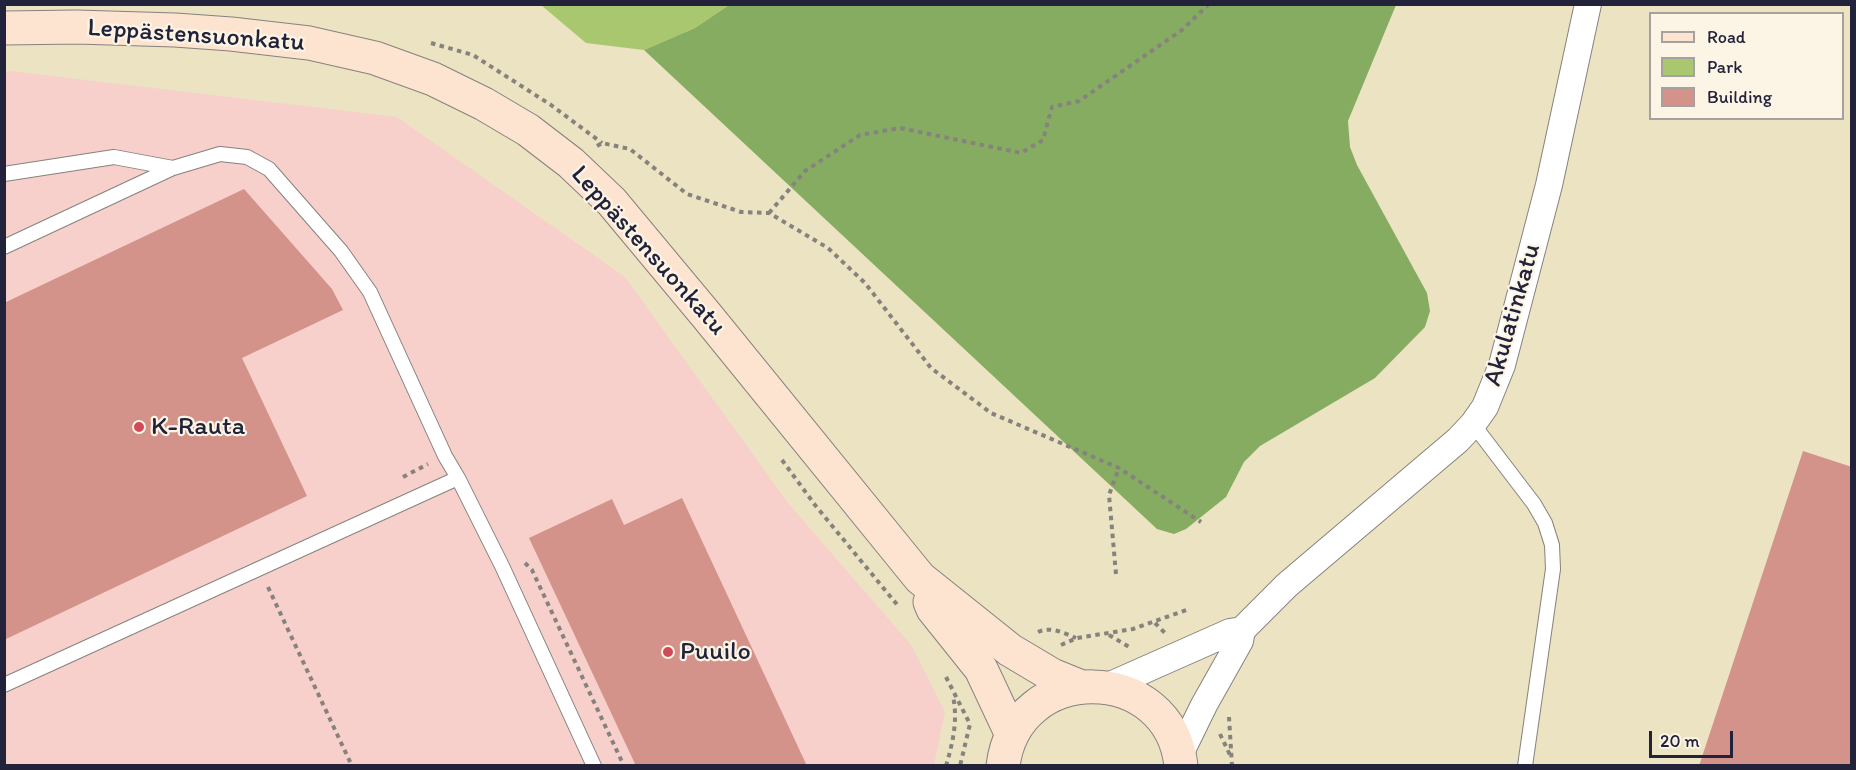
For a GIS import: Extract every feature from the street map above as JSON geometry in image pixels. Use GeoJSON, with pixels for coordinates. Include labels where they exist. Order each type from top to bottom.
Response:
{"type":"FeatureCollection","features":[{"type":"Feature","properties":{"kind":"main road","name":"Leppästensuonkatu"},"geometry":{"type":"LineString","coordinates":[[4,28],[77,27],[231,34],[309,43],[375,58],[433,79],[484,104],[528,130],[571,163],[612,202],[920,578],[1011,650],[1058,678],[1132,695],[1155,711],[1170,731],[1180,760]]}},
{"type":"Feature","properties":{"kind":"main road","name":"Leppästensuonkatu"},"geometry":{"type":"LineString","coordinates":[[920,578],[933,609],[981,669],[1008,750]]}},
{"type":"Feature","properties":{"kind":"main road"},"geometry":{"type":"LineString","coordinates":[[1008,750],[1024,717],[1040,702],[1058,692],[1093,687]]}},
{"type":"Feature","properties":{"kind":"street","name":"Akulatinkatu"},"geometry":{"type":"LineString","coordinates":[[1180,760],[1204,705],[1240,641],[1242,630],[1287,585],[1458,440],[1485,407],[1502,365],[1549,185],[1587,4]]}},
{"type":"Feature","properties":{"kind":"street","name":"Akulatinkatu"},"geometry":{"type":"LineString","coordinates":[[1093,687],[1230,632],[1242,630]]}},
{"type":"Feature","properties":{"kind":"lane"},"geometry":{"type":"LineString","coordinates":[[4,247],[173,168],[220,154],[247,157],[269,170],[340,252],[370,292],[445,456],[502,566],[594,765]]}},
{"type":"Feature","properties":{"kind":"lane"},"geometry":{"type":"LineString","coordinates":[[4,174],[114,157],[173,168]]}},
{"type":"Feature","properties":{"kind":"lane"},"geometry":{"type":"LineString","coordinates":[[1473,424],[1534,504],[1545,523],[1552,545],[1553,569],[1525,765]]}},
{"type":"Feature","properties":{"kind":"lane"},"geometry":{"type":"LineString","coordinates":[[4,685],[458,478]]}},
{"type":"Feature","properties":{"kind":"path"},"geometry":{"type":"LineString","coordinates":[[769,213],[805,171],[860,135],[900,128],[1021,153],[1043,140],[1052,107],[1079,101],[1182,30],[1209,4]]}},
{"type":"Feature","properties":{"kind":"path"},"geometry":{"type":"LineString","coordinates":[[571,163],[602,143],[630,149],[687,194],[741,212],[769,213],[828,248],[865,283],[931,368],[990,413],[1119,468],[1201,522]]}},
{"type":"Feature","properties":{"kind":"path"},"geometry":{"type":"LineString","coordinates":[[778,456],[903,612]]}},
{"type":"Feature","properties":{"kind":"path"},"geometry":{"type":"LineString","coordinates":[[1116,574],[1109,495],[1119,468]]}},
{"type":"Feature","properties":{"kind":"path"},"geometry":{"type":"LineString","coordinates":[[502,566],[519,557],[532,570],[624,765]]}},
{"type":"Feature","properties":{"kind":"path"},"geometry":{"type":"LineString","coordinates":[[259,569],[352,765]]}},
{"type":"Feature","properties":{"kind":"path"},"geometry":{"type":"LineString","coordinates":[[1077,638],[1133,629],[1189,609]]}},
{"type":"Feature","properties":{"kind":"path"},"geometry":{"type":"LineString","coordinates":[[944,673],[970,724],[960,765]]}},
{"type":"Feature","properties":{"kind":"path"},"geometry":{"type":"LineString","coordinates":[[946,765],[954,738],[956,710],[952,692]]}},
{"type":"Feature","properties":{"kind":"path"},"geometry":{"type":"LineString","coordinates":[[1230,754],[1232,765]]}},
{"type":"Feature","properties":{"kind":"shaded area"},"geometry":{"type":"Polygon","coordinates":[[[10,71],[397,117],[625,277],[788,503],[911,645],[945,712],[934,765],[5,766],[4,73],[10,71]]]}},
{"type":"Feature","properties":{"kind":"green space"},"geometry":{"type":"Polygon","coordinates":[[[541,5],[729,5],[695,28],[644,50],[586,43],[541,5]]]}},
{"type":"Feature","properties":{"kind":"green space"},"geometry":{"type":"Polygon","coordinates":[[[729,5],[1396,5],[1348,121],[1350,147],[1357,165],[1427,293],[1430,311],[1425,327],[1375,378],[1260,446],[1244,462],[1226,497],[1186,529],[1174,534],[1157,529],[644,50],[695,28],[729,5]]]}},
{"type":"Feature","properties":{"kind":"building","name":"K-Rauta"},"geometry":{"type":"Polygon","coordinates":[[[244,189],[332,289],[343,310],[242,358],[307,496],[4,640],[4,303],[244,189]]]}},
{"type":"Feature","properties":{"kind":"building"},"geometry":{"type":"Polygon","coordinates":[[[1803,451],[1852,467],[1852,766],[1699,766],[1803,451]]]}},
{"type":"Feature","properties":{"kind":"building","name":"Puuilo"},"geometry":{"type":"Polygon","coordinates":[[[682,498],[807,766],[636,766],[529,538],[612,499],[624,525],[682,498]]]}},
{"type":"Feature","properties":{"kind":"place","name":"K-Rauta"},"geometry":{"type":"Point","coordinates":[139,427]}},
{"type":"Feature","properties":{"kind":"place","name":"Puuilo"},"geometry":{"type":"Point","coordinates":[668,652]}}]}
